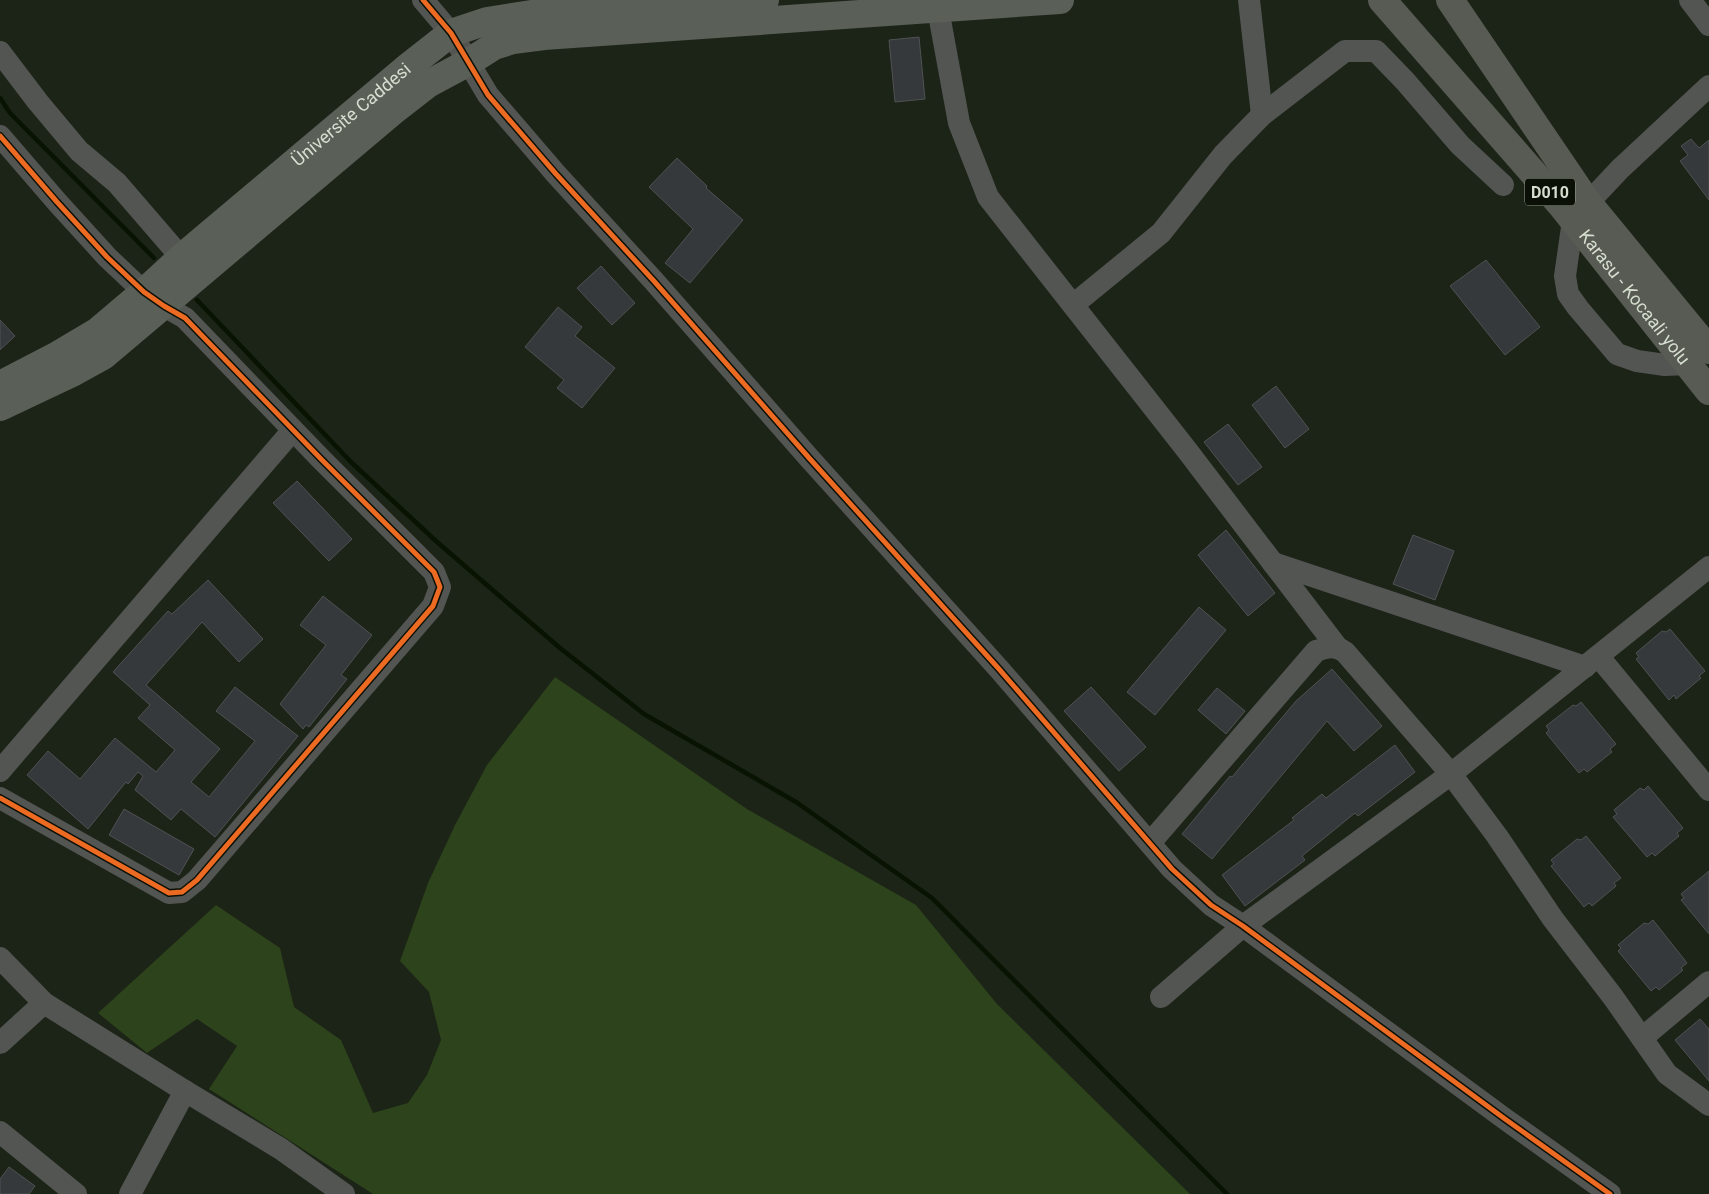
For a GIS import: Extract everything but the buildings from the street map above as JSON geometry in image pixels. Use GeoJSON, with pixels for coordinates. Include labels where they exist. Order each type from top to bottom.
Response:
{"type":"FeatureCollection","features":[{"type":"Feature","properties":{"kind":"highway","name":"Karasu - Kocaali yolu"},"geometry":{"type":"LineString","coordinates":[[1382,0],[1581,211],[1699,357],[1709,391]]}},
{"type":"Feature","properties":{"kind":"highway","name":"Karasu - Kocaali yolu"},"geometry":{"type":"LineString","coordinates":[[1450,0],[1581,211]]}},
{"type":"Feature","properties":{"kind":"main road","name":"Üniversite Caddesi"},"geometry":{"type":"LineString","coordinates":[[0,385],[56,356],[154,299],[410,66],[451,33],[487,21],[521,15],[765,0]]}},
{"type":"Feature","properties":{"kind":"main road"},"geometry":{"type":"LineString","coordinates":[[190,267],[428,84],[494,46],[514,40],[544,36],[1060,0]]}},
{"type":"Feature","properties":{"kind":"main road"},"geometry":{"type":"LineString","coordinates":[[0,408],[103,356],[154,299]]}},
{"type":"Feature","properties":{"kind":"street"},"geometry":{"type":"LineString","coordinates":[[423,0],[451,33],[488,95],[556,174],[653,280],[999,669],[1172,869],[1211,905],[1243,926],[1610,1194]]}},
{"type":"Feature","properties":{"kind":"street"},"geometry":{"type":"LineString","coordinates":[[1249,0],[1262,115]]}},
{"type":"Feature","properties":{"kind":"street"},"geometry":{"type":"LineString","coordinates":[[1690,0],[1709,25]]}},
{"type":"Feature","properties":{"kind":"street"},"geometry":{"type":"LineString","coordinates":[[938,9],[959,123],[988,197],[1337,647],[1345,652],[1450,774],[1497,836],[1553,919],[1613,996],[1667,1074],[1709,1105]]}},
{"type":"Feature","properties":{"kind":"street"},"geometry":{"type":"LineString","coordinates":[[1073,305],[1161,233],[1223,155],[1262,115],[1345,51],[1376,51],[1405,81],[1460,145],[1503,185]]}},
{"type":"Feature","properties":{"kind":"street"},"geometry":{"type":"LineString","coordinates":[[0,52],[79,151],[116,183],[190,267]]}},
{"type":"Feature","properties":{"kind":"street"},"geometry":{"type":"LineString","coordinates":[[1699,357],[1665,365],[1637,361],[1617,354],[1568,294],[1565,276],[1581,211],[1620,169],[1709,86]]}},
{"type":"Feature","properties":{"kind":"street"},"geometry":{"type":"LineString","coordinates":[[0,136],[101,250],[154,299],[185,318],[434,572],[440,587],[433,606],[197,880],[182,892],[169,893],[0,798]]}},
{"type":"Feature","properties":{"kind":"street"},"geometry":{"type":"LineString","coordinates":[[0,771],[293,430]]}},
{"type":"Feature","properties":{"kind":"street"},"geometry":{"type":"LineString","coordinates":[[1273,563],[1592,662],[1709,790]]}},
{"type":"Feature","properties":{"kind":"street"},"geometry":{"type":"LineString","coordinates":[[1160,997],[1243,926],[1450,774],[1709,567]]}},
{"type":"Feature","properties":{"kind":"street"},"geometry":{"type":"LineString","coordinates":[[1150,843],[1316,651],[1326,647],[1337,647]]}},
{"type":"Feature","properties":{"kind":"street"},"geometry":{"type":"LineString","coordinates":[[0,958],[44,1003],[281,1150],[318,1186],[344,1194]]}},
{"type":"Feature","properties":{"kind":"street"},"geometry":{"type":"LineString","coordinates":[[1642,1038],[1709,982]]}},
{"type":"Feature","properties":{"kind":"street"},"geometry":{"type":"LineString","coordinates":[[0,1043],[44,1003]]}},
{"type":"Feature","properties":{"kind":"street"},"geometry":{"type":"LineString","coordinates":[[130,1194],[185,1092]]}},
{"type":"Feature","properties":{"kind":"street"},"geometry":{"type":"LineString","coordinates":[[0,1132],[76,1194]]}},
{"type":"Feature","properties":{"kind":"green space"},"geometry":{"type":"Polygon","coordinates":[[[555,677],[747,809],[916,905],[997,1004],[1190,1194],[373,1194],[209,1089],[237,1046],[197,1019],[147,1053],[98,1013],[216,905],[280,948],[294,1007],[341,1040],[373,1113],[408,1103],[427,1075],[441,1040],[429,992],[400,961],[428,883],[455,825],[487,765],[555,677]]]}},
{"type":"Feature","properties":{"kind":"waterway"},"geometry":{"type":"LineString","coordinates":[[0,98],[10,113],[154,258]]}},
{"type":"Feature","properties":{"kind":"waterway"},"geometry":{"type":"LineString","coordinates":[[197,300],[351,462],[437,542],[560,648],[644,714],[796,802],[932,898],[1227,1194]]}},
{"type":"Feature","properties":{"kind":"cycle path"},"geometry":{"type":"LineString","coordinates":[[423,0],[451,33],[488,95],[556,174],[653,280],[810,459],[999,669],[1172,869],[1211,905],[1243,926],[1610,1194]]}},
{"type":"Feature","properties":{"kind":"cycle path"},"geometry":{"type":"LineString","coordinates":[[0,136],[107,257],[144,292],[185,318],[322,460],[434,572],[440,587],[433,606],[197,880],[182,892],[169,893],[0,798]]}}]}
